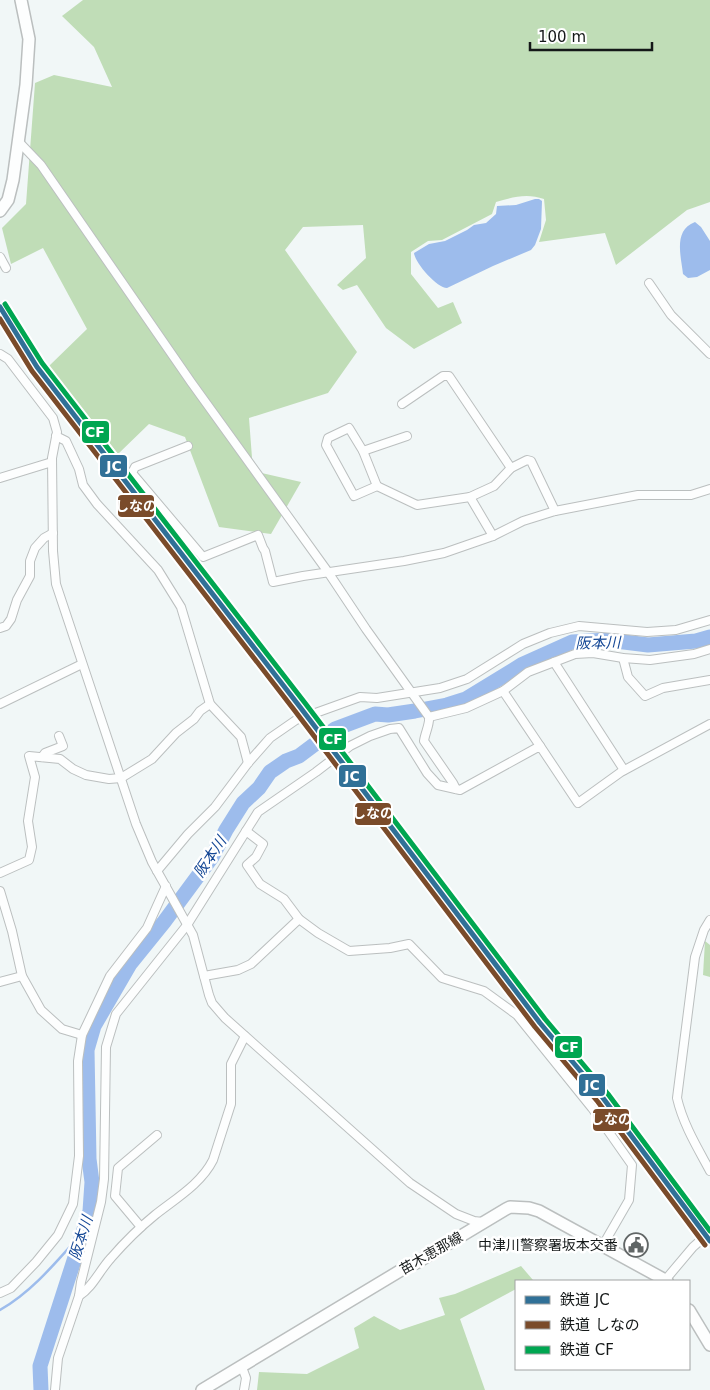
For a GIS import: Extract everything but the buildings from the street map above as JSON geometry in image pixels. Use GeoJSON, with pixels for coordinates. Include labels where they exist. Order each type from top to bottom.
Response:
{"type":"FeatureCollection","features":[{"type":"Feature","properties":{"kind":"main road"},"geometry":{"type":"LineString","coordinates":[[0,211],[8,200],[11,191],[29,46],[21,0]]}},
{"type":"Feature","properties":{"kind":"main road","name":"苗木恵那線"},"geometry":{"type":"LineString","coordinates":[[202,1390],[483,1222],[510,1208],[529,1208],[539,1211],[667,1280]]}},
{"type":"Feature","properties":{"kind":"main road"},"geometry":{"type":"LineString","coordinates":[[690,1312],[710,1345]]}},
{"type":"Feature","properties":{"kind":"street"},"geometry":{"type":"LineString","coordinates":[[18,141],[41,165],[191,382],[328,572],[366,629],[413,692],[430,721],[425,730],[424,741],[456,789]]}},
{"type":"Feature","properties":{"kind":"street"},"geometry":{"type":"LineString","coordinates":[[0,257],[6,268]]}},
{"type":"Feature","properties":{"kind":"street"},"geometry":{"type":"LineString","coordinates":[[649,284],[671,315],[710,354]]}},
{"type":"Feature","properties":{"kind":"street"},"geometry":{"type":"LineString","coordinates":[[0,354],[8,359],[53,418],[56,425],[52,462],[56,584],[142,839],[193,935],[212,1002],[225,1018],[410,1183],[456,1214],[474,1221],[483,1222]]}},
{"type":"Feature","properties":{"kind":"street"},"geometry":{"type":"LineString","coordinates":[[402,404],[443,376],[449,376],[511,468]]}},
{"type":"Feature","properties":{"kind":"street"},"geometry":{"type":"LineString","coordinates":[[376,486],[354,496],[326,445],[328,438],[349,428],[363,451],[376,486],[417,505],[470,497],[494,486],[511,468],[527,460],[531,461],[555,512]]}},
{"type":"Feature","properties":{"kind":"street"},"geometry":{"type":"LineString","coordinates":[[56,436],[66,441],[79,469],[83,485],[92,498],[158,570],[181,607],[210,704],[241,737],[248,763]]}},
{"type":"Feature","properties":{"kind":"street"},"geometry":{"type":"LineString","coordinates":[[363,451],[407,436]]}},
{"type":"Feature","properties":{"kind":"street"},"geometry":{"type":"LineString","coordinates":[[188,446],[136,466],[132,473],[202,557],[258,535],[263,548],[266,550],[273,582],[444,553],[493,536],[523,521],[555,512],[638,495],[691,495],[710,489]]}},
{"type":"Feature","properties":{"kind":"street"},"geometry":{"type":"LineString","coordinates":[[0,478],[52,462]]}},
{"type":"Feature","properties":{"kind":"street"},"geometry":{"type":"LineString","coordinates":[[470,497],[493,536]]}},
{"type":"Feature","properties":{"kind":"street"},"geometry":{"type":"LineString","coordinates":[[0,628],[6,626],[11,619],[17,600],[30,576],[30,561],[35,548],[44,538],[53,533]]}},
{"type":"Feature","properties":{"kind":"street"},"geometry":{"type":"LineString","coordinates":[[157,870],[188,834],[215,807],[248,763],[270,738],[296,720],[360,697],[377,698],[440,688],[466,679],[523,644],[550,633],[579,626],[647,632],[676,630],[710,620]]}},
{"type":"Feature","properties":{"kind":"street"},"geometry":{"type":"LineString","coordinates":[[429,718],[466,708],[503,691],[528,672],[575,654],[593,653],[650,660],[694,654],[710,649]]}},
{"type":"Feature","properties":{"kind":"street"},"geometry":{"type":"LineString","coordinates":[[623,658],[628,677],[645,696],[664,688],[710,680]]}},
{"type":"Feature","properties":{"kind":"street"},"geometry":{"type":"LineString","coordinates":[[554,662],[624,770]]}},
{"type":"Feature","properties":{"kind":"street"},"geometry":{"type":"LineString","coordinates":[[0,704],[82,664]]}},
{"type":"Feature","properties":{"kind":"street"},"geometry":{"type":"LineString","coordinates":[[503,691],[578,803],[624,770],[710,724]]}},
{"type":"Feature","properties":{"kind":"street"},"geometry":{"type":"LineString","coordinates":[[0,873],[28,860],[32,848],[28,822],[35,777],[30,756],[60,759],[73,769],[86,775],[121,778],[152,759],[176,733],[194,719],[200,710],[210,704]]}},
{"type":"Feature","properties":{"kind":"street"},"geometry":{"type":"LineString","coordinates":[[54,1390],[58,1358],[79,1296],[101,1202],[104,1179],[105,1058],[116,1014],[185,922],[258,812],[350,746],[390,729],[399,728],[427,773],[438,785],[460,790],[540,746]]}},
{"type":"Feature","properties":{"kind":"street"},"geometry":{"type":"LineString","coordinates":[[42,757],[45,753],[63,746],[59,736]]}},
{"type":"Feature","properties":{"kind":"street"},"geometry":{"type":"LineString","coordinates":[[246,831],[263,844],[256,857],[247,864],[260,884],[284,899],[300,919],[318,933],[349,950],[390,948],[409,944],[442,978],[484,990],[517,1015],[592,1108],[632,1165],[629,1200],[603,1246]]}},
{"type":"Feature","properties":{"kind":"street"},"geometry":{"type":"LineString","coordinates":[[0,1293],[11,1288],[36,1262],[58,1234],[73,1204],[79,1156],[78,1061],[82,1035],[110,976],[147,928],[166,886]]}},
{"type":"Feature","properties":{"kind":"street"},"geometry":{"type":"LineString","coordinates":[[0,891],[12,930],[22,976],[41,1010],[62,1028],[82,1035]]}},
{"type":"Feature","properties":{"kind":"street"},"geometry":{"type":"LineString","coordinates":[[204,976],[238,970],[251,964],[300,919]]}},
{"type":"Feature","properties":{"kind":"street"},"geometry":{"type":"LineString","coordinates":[[710,920],[704,930],[695,957],[677,1098],[688,1132],[710,1171]]}},
{"type":"Feature","properties":{"kind":"street"},"geometry":{"type":"LineString","coordinates":[[0,982],[22,976]]}},
{"type":"Feature","properties":{"kind":"street"},"geometry":{"type":"LineString","coordinates":[[79,1296],[87,1291],[110,1259],[141,1227],[201,1178],[209,1168],[231,1104],[230,1064],[246,1036]]}},
{"type":"Feature","properties":{"kind":"street"},"geometry":{"type":"LineString","coordinates":[[141,1227],[115,1196],[118,1168],[157,1136]]}},
{"type":"Feature","properties":{"kind":"street"},"geometry":{"type":"LineString","coordinates":[[667,1280],[693,1247],[710,1232]]}},
{"type":"Feature","properties":{"kind":"street"},"geometry":{"type":"LineString","coordinates":[[242,1367],[246,1378],[244,1390]]}},
{"type":"Feature","properties":{"kind":"green space"},"geometry":{"type":"Polygon","coordinates":[[[83,0],[710,0],[710,202],[687,210],[616,265],[605,233],[539,242],[546,220],[544,199],[526,196],[496,202],[492,214],[442,240],[428,241],[411,252],[411,274],[438,308],[453,302],[462,323],[414,349],[386,328],[357,285],[343,290],[337,285],[366,258],[363,225],[303,227],[285,250],[357,352],[328,393],[249,418],[253,471],[301,482],[271,534],[219,527],[185,437],[149,424],[118,454],[49,366],[87,329],[43,248],[11,264],[2,228],[26,204],[35,83],[54,75],[112,87],[94,47],[62,16],[83,0]]]}},
{"type":"Feature","properties":{"kind":"green space"},"geometry":{"type":"Polygon","coordinates":[[[705,941],[710,945],[710,977],[703,975],[705,941]]]}},
{"type":"Feature","properties":{"kind":"green space"},"geometry":{"type":"Polygon","coordinates":[[[521,1266],[533,1280],[515,1280],[515,1290],[460,1319],[485,1390],[257,1390],[259,1372],[307,1374],[359,1348],[354,1328],[374,1316],[400,1330],[445,1315],[439,1298],[455,1294],[521,1266]]]}},
{"type":"Feature","properties":{"kind":"water"},"geometry":{"type":"Polygon","coordinates":[[[535,199],[542,201],[541,229],[531,250],[447,288],[432,280],[418,263],[414,253],[429,244],[445,241],[474,225],[486,223],[496,214],[497,206],[516,205],[535,199]]]}},
{"type":"Feature","properties":{"kind":"water"},"geometry":{"type":"Polygon","coordinates":[[[695,222],[701,227],[710,241],[710,270],[697,277],[688,278],[683,274],[680,244],[684,231],[695,222]]]}},
{"type":"Feature","properties":{"kind":"waterway","name":"阪本川"},"geometry":{"type":"LineString","coordinates":[[41,1390],[40,1366],[90,1211],[92,1182],[89,1159],[87,1050],[94,1026],[130,964],[212,857],[243,803],[259,788],[270,772],[286,761],[299,756],[335,729],[375,714],[388,715],[415,711],[466,699],[523,664],[572,642],[608,640],[648,645],[696,641],[710,637]]}},
{"type":"Feature","properties":{"kind":"waterway"},"geometry":{"type":"LineString","coordinates":[[0,1310],[34,1285],[83,1232]]}},
{"type":"Feature","properties":{"kind":"rail line","name":"CF"},"geometry":{"type":"LineString","coordinates":[[5,304],[42,363],[305,703],[545,1019],[608,1094],[710,1231]]}},
{"type":"Feature","properties":{"kind":"rail line","name":"JC"},"geometry":{"type":"LineString","coordinates":[[0,307],[37,367],[300,707],[540,1023],[603,1098],[710,1241]]}},
{"type":"Feature","properties":{"kind":"rail line","name":"しなの"},"geometry":{"type":"LineString","coordinates":[[0,319],[32,371],[295,711],[535,1027],[598,1102],[705,1245]]}},
{"type":"Feature","properties":{"kind":"place","name":"中津川警察署坂本交番"},"geometry":{"type":"Point","coordinates":[636,1245]}}]}
